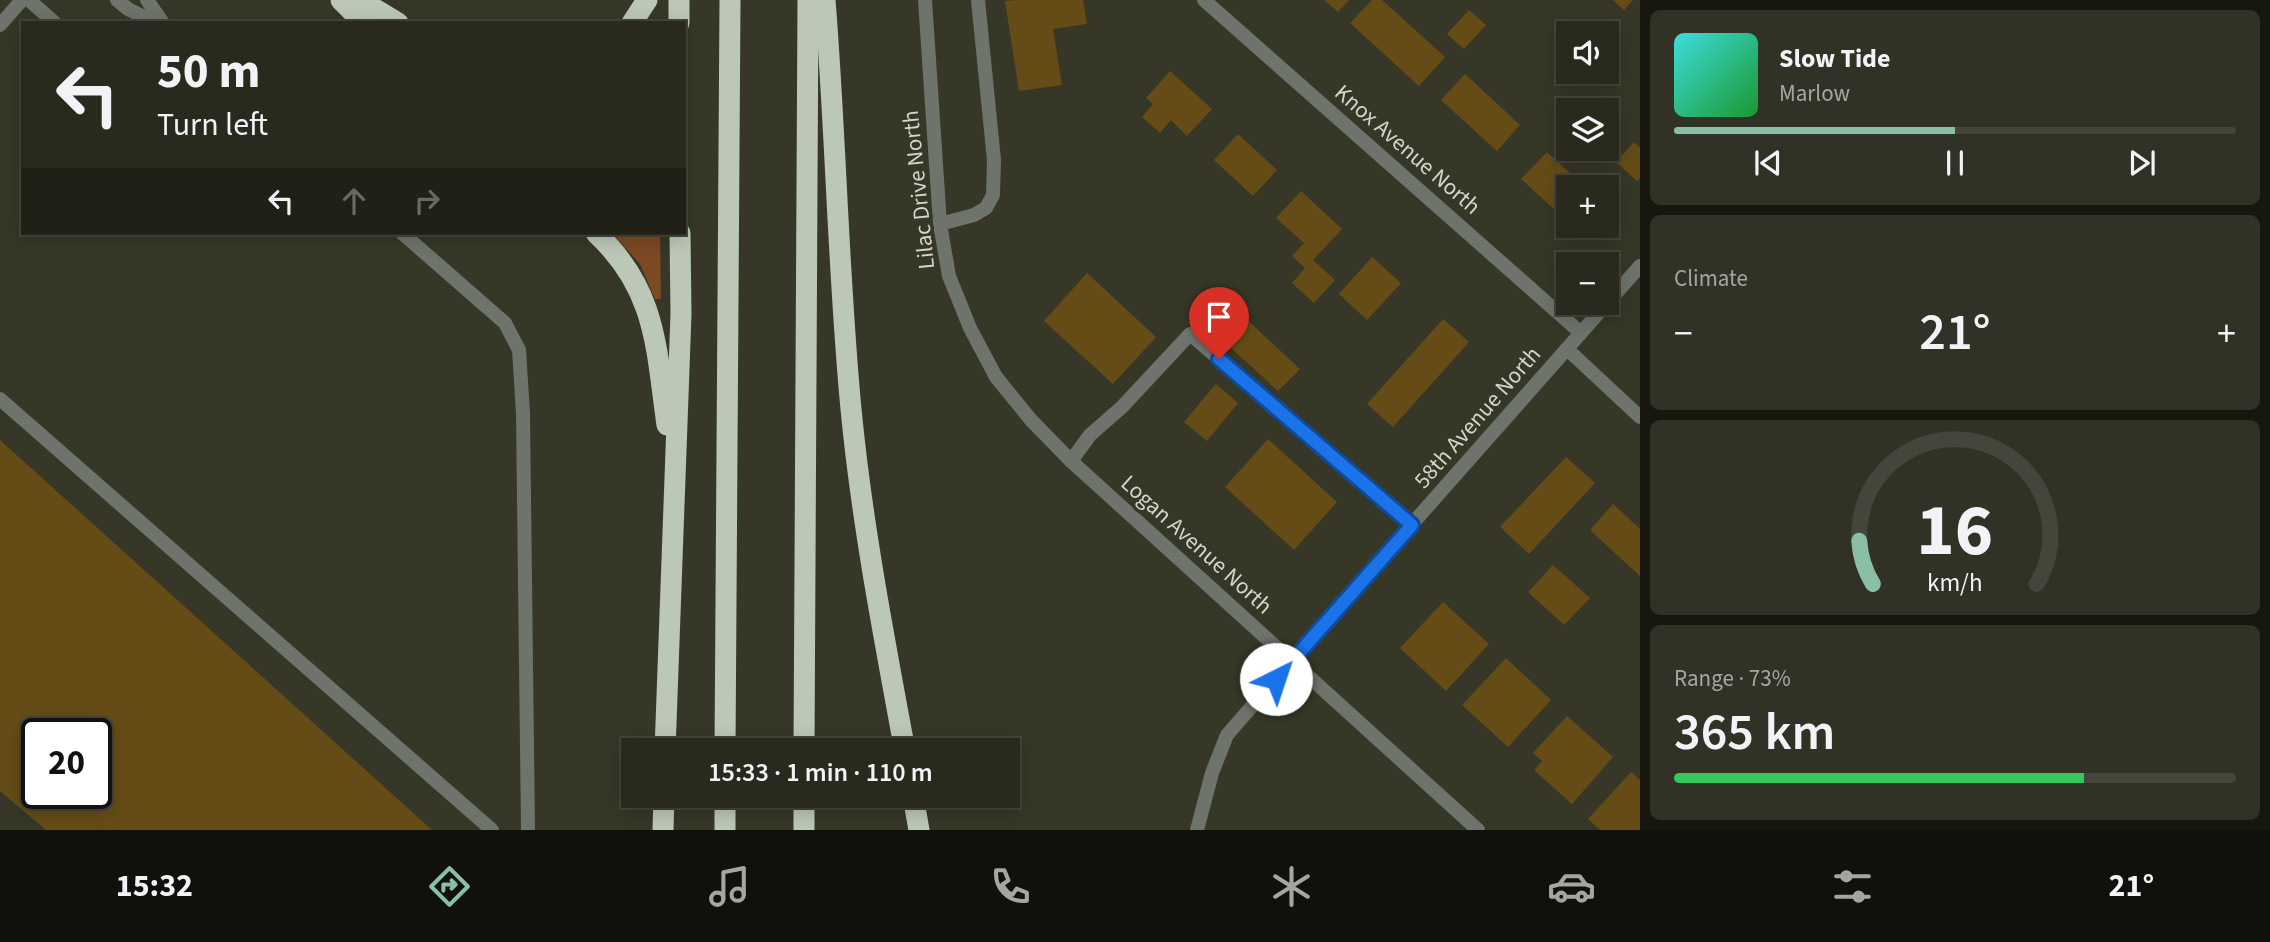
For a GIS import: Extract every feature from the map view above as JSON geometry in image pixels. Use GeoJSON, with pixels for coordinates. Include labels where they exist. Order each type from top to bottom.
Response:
{"type":"FeatureCollection","features":[{"type":"Feature","properties":{"kind":"highway"},"geometry":{"type":"LineString","coordinates":[[341,0],[362,21]]}},
{"type":"Feature","properties":{"kind":"highway"},"geometry":{"type":"LineString","coordinates":[[359,0],[395,21]]}},
{"type":"Feature","properties":{"kind":"highway"},"geometry":{"type":"LineString","coordinates":[[633,21],[647,0]]}},
{"type":"Feature","properties":{"kind":"highway"},"geometry":{"type":"LineString","coordinates":[[679,0],[679,21]]}},
{"type":"Feature","properties":{"kind":"highway"},"geometry":{"type":"LineString","coordinates":[[725,738],[730,0]]}},
{"type":"Feature","properties":{"kind":"highway"},"geometry":{"type":"LineString","coordinates":[[804,738],[808,0]]}},
{"type":"Feature","properties":{"kind":"highway"},"geometry":{"type":"LineString","coordinates":[[825,0],[839,256],[852,422],[870,559],[903,738]]}},
{"type":"Feature","properties":{"kind":"highway"},"geometry":{"type":"LineString","coordinates":[[598,235],[623,260],[648,307],[655,337],[675,482]]}},
{"type":"Feature","properties":{"kind":"highway"},"geometry":{"type":"LineString","coordinates":[[665,738],[681,314],[680,235]]}},
{"type":"Feature","properties":{"kind":"highway"},"geometry":{"type":"LineString","coordinates":[[663,830],[664,808]]}},
{"type":"Feature","properties":{"kind":"highway"},"geometry":{"type":"LineString","coordinates":[[725,808],[725,830]]}},
{"type":"Feature","properties":{"kind":"highway"},"geometry":{"type":"LineString","coordinates":[[804,808],[804,830]]}},
{"type":"Feature","properties":{"kind":"highway"},"geometry":{"type":"LineString","coordinates":[[915,808],[919,830]]}},
{"type":"Feature","properties":{"kind":"street"},"geometry":{"type":"LineString","coordinates":[[0,25],[22,0]]}},
{"type":"Feature","properties":{"kind":"street"},"geometry":{"type":"LineString","coordinates":[[29,0],[53,21]]}},
{"type":"Feature","properties":{"kind":"street"},"geometry":{"type":"LineString","coordinates":[[117,0],[152,21]]}},
{"type":"Feature","properties":{"kind":"street"},"geometry":{"type":"LineString","coordinates":[[147,0],[162,21]]}},
{"type":"Feature","properties":{"kind":"street","name":"Lilac Drive North"},"geometry":{"type":"LineString","coordinates":[[925,0],[940,224],[949,276],[970,328],[996,377],[1031,420],[1071,461]]}},
{"type":"Feature","properties":{"kind":"street"},"geometry":{"type":"LineString","coordinates":[[940,224],[974,215],[986,208],[993,195],[994,160],[978,0]]}},
{"type":"Feature","properties":{"kind":"street","name":"Knox Avenue North"},"geometry":{"type":"LineString","coordinates":[[1204,0],[1581,332]]}},
{"type":"Feature","properties":{"kind":"street"},"geometry":{"type":"LineString","coordinates":[[404,235],[505,323],[519,350],[523,413],[528,830]]}},
{"type":"Feature","properties":{"kind":"street","name":"58th Avenue North"},"geometry":{"type":"LineString","coordinates":[[1197,830],[1212,773],[1227,735],[1640,266]]}},
{"type":"Feature","properties":{"kind":"street"},"geometry":{"type":"LineString","coordinates":[[1071,461],[1090,435],[1122,407],[1190,334],[1412,525]]}},
{"type":"Feature","properties":{"kind":"street"},"geometry":{"type":"LineString","coordinates":[[1567,349],[1640,417]]}},
{"type":"Feature","properties":{"kind":"street"},"geometry":{"type":"LineString","coordinates":[[0,399],[492,830]]}},
{"type":"Feature","properties":{"kind":"street","name":"Logan Avenue North"},"geometry":{"type":"LineString","coordinates":[[1071,461],[1478,830]]}},
{"type":"Feature","properties":{"kind":"shaded area"},"geometry":{"type":"Polygon","coordinates":[[[614,235],[660,235],[661,299],[655,299],[640,264],[614,235]]]}},
{"type":"Feature","properties":{"kind":"building"},"geometry":{"type":"Polygon","coordinates":[[[1083,0],[1087,24],[1053,29],[1062,85],[1019,91],[1005,1],[1083,0]]]}},
{"type":"Feature","properties":{"kind":"building"},"geometry":{"type":"Polygon","coordinates":[[[1324,0],[1349,0],[1338,12],[1324,0]]]}},
{"type":"Feature","properties":{"kind":"building"},"geometry":{"type":"Polygon","coordinates":[[[1372,0],[1382,0],[1445,57],[1419,86],[1350,23],[1372,0]]]}},
{"type":"Feature","properties":{"kind":"building"},"geometry":{"type":"Polygon","coordinates":[[[1613,0],[1633,0],[1624,10],[1613,0]]]}},
{"type":"Feature","properties":{"kind":"building"},"geometry":{"type":"Polygon","coordinates":[[[1469,10],[1486,25],[1464,49],[1447,34],[1469,10]]]}},
{"type":"Feature","properties":{"kind":"building"},"geometry":{"type":"Polygon","coordinates":[[[1170,71],[1212,109],[1187,136],[1171,120],[1160,133],[1142,117],[1153,104],[1146,98],[1170,71]]]}},
{"type":"Feature","properties":{"kind":"building"},"geometry":{"type":"Polygon","coordinates":[[[1465,74],[1520,125],[1497,151],[1441,100],[1465,74]]]}},
{"type":"Feature","properties":{"kind":"building"},"geometry":{"type":"Polygon","coordinates":[[[1238,134],[1277,170],[1253,196],[1214,160],[1238,134]]]}},
{"type":"Feature","properties":{"kind":"building"},"geometry":{"type":"Polygon","coordinates":[[[1634,142],[1640,148],[1640,178],[1637,181],[1616,162],[1634,142]]]}},
{"type":"Feature","properties":{"kind":"building"},"geometry":{"type":"Polygon","coordinates":[[[1547,152],[1572,175],[1556,175],[1556,211],[1521,179],[1547,152]]]}},
{"type":"Feature","properties":{"kind":"building"},"geometry":{"type":"Polygon","coordinates":[[[1301,191],[1342,229],[1313,260],[1335,280],[1314,303],[1292,283],[1305,268],[1292,256],[1304,243],[1276,218],[1301,191]]]}},
{"type":"Feature","properties":{"kind":"building"},"geometry":{"type":"Polygon","coordinates":[[[1372,257],[1401,283],[1367,320],[1339,294],[1372,257]]]}},
{"type":"Feature","properties":{"kind":"building"},"geometry":{"type":"Polygon","coordinates":[[[1087,273],[1156,337],[1113,384],[1044,321],[1087,273]]]}},
{"type":"Feature","properties":{"kind":"building"},"geometry":{"type":"Polygon","coordinates":[[[1227,301],[1300,369],[1278,391],[1205,324],[1227,301]]]}},
{"type":"Feature","properties":{"kind":"building"},"geometry":{"type":"Polygon","coordinates":[[[1443,319],[1469,342],[1393,427],[1367,404],[1443,319]]]}},
{"type":"Feature","properties":{"kind":"building"},"geometry":{"type":"Polygon","coordinates":[[[1216,384],[1238,403],[1207,441],[1184,422],[1216,384]]]}},
{"type":"Feature","properties":{"kind":"building"},"geometry":{"type":"Polygon","coordinates":[[[1268,439],[1337,502],[1294,550],[1225,487],[1268,439]]]}},
{"type":"Feature","properties":{"kind":"building"},"geometry":{"type":"Polygon","coordinates":[[[0,440],[432,830],[46,830],[21,809],[112,809],[112,718],[21,718],[21,809],[0,791],[0,440]]]}},
{"type":"Feature","properties":{"kind":"building"},"geometry":{"type":"Polygon","coordinates":[[[1566,457],[1595,483],[1529,554],[1500,527],[1566,457]]]}},
{"type":"Feature","properties":{"kind":"building"},"geometry":{"type":"Polygon","coordinates":[[[1613,504],[1640,529],[1640,576],[1590,530],[1613,504]]]}},
{"type":"Feature","properties":{"kind":"building"},"geometry":{"type":"Polygon","coordinates":[[[1553,565],[1590,598],[1564,625],[1528,592],[1553,565]]]}},
{"type":"Feature","properties":{"kind":"building"},"geometry":{"type":"Polygon","coordinates":[[[1443,602],[1489,644],[1446,691],[1400,648],[1443,602]]]}},
{"type":"Feature","properties":{"kind":"building"},"geometry":{"type":"Polygon","coordinates":[[[1506,658],[1551,700],[1508,747],[1462,705],[1506,658]]]}},
{"type":"Feature","properties":{"kind":"building"},"geometry":{"type":"Polygon","coordinates":[[[1567,716],[1613,757],[1572,804],[1534,770],[1542,761],[1533,753],[1567,716]]]}},
{"type":"Feature","properties":{"kind":"building"},"geometry":{"type":"Polygon","coordinates":[[[1631,772],[1640,780],[1640,830],[1600,830],[1588,819],[1631,772]]]}},
{"type":"Feature","properties":{"kind":"route"},"geometry":{"type":"LineString","coordinates":[[1219,359],[1412,525],[1276,679]]}}]}
